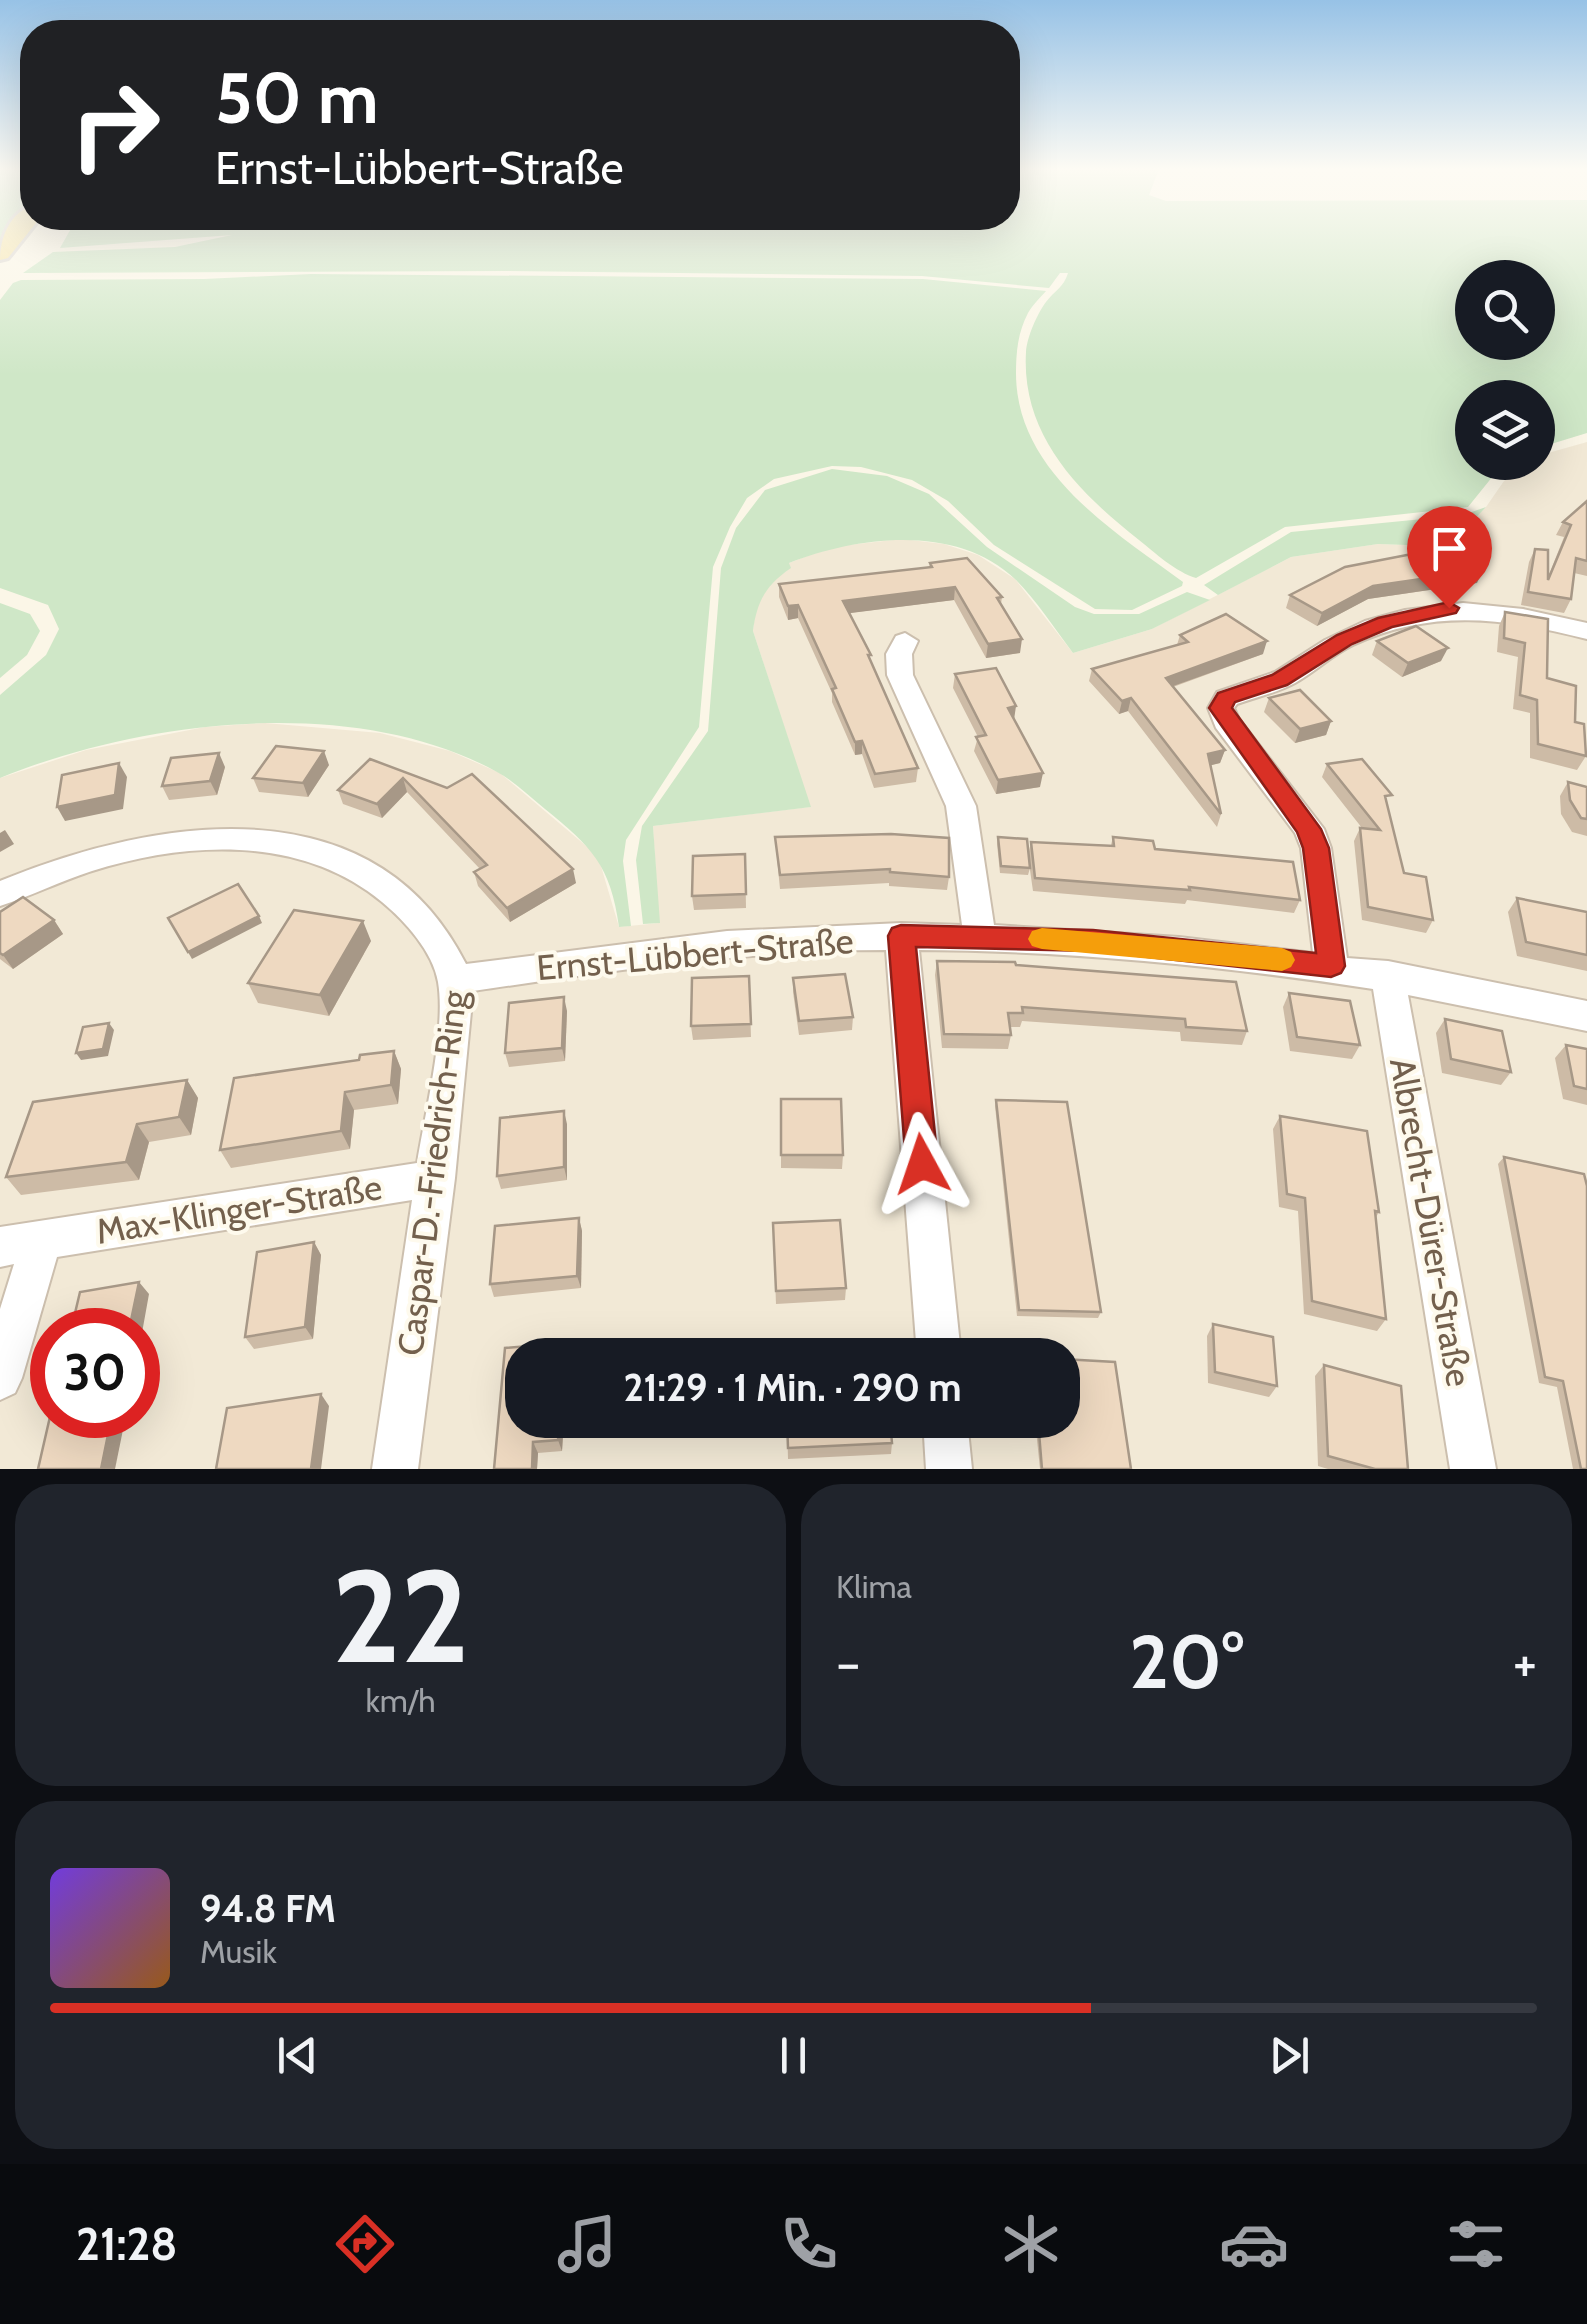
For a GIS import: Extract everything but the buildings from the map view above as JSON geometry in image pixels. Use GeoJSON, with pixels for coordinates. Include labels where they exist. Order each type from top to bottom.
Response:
{"type":"FeatureCollection","features":[{"type":"Feature","properties":{"kind":"street"},"geometry":{"type":"LineString","coordinates":[[1331,966],[1316,848],[1309,829],[1226,722],[1220,708],[1226,698],[1280,680],[1344,640],[1416,613],[1477,608],[1515,613],[1587,632]]}},
{"type":"Feature","properties":{"kind":"street"},"geometry":{"type":"LineString","coordinates":[[905,641],[898,654],[900,675],[961,806],[980,936]]}},
{"type":"Feature","properties":{"kind":"street","name":"Caspar-D.-Friedrich-Ring"},"geometry":{"type":"LineString","coordinates":[[0,894],[46,873],[164,842],[222,837],[278,842],[333,858],[377,880],[412,908],[458,979],[458,1012],[394,1469]]}},
{"type":"Feature","properties":{"kind":"street"},"geometry":{"type":"LineString","coordinates":[[901,936],[937,1338]]}},
{"type":"Feature","properties":{"kind":"street","name":"Ernst-Lübbert-Straße"},"geometry":{"type":"LineString","coordinates":[[458,979],[764,941],[980,936],[1111,942],[1331,966],[1587,1016]]}},
{"type":"Feature","properties":{"kind":"street","name":"Albrecht-Dürer-Straße"},"geometry":{"type":"LineString","coordinates":[[1388,975],[1474,1469]]}},
{"type":"Feature","properties":{"kind":"street","name":"Max-Klinger-Straße"},"geometry":{"type":"LineString","coordinates":[[0,1247],[436,1178]]}},
{"type":"Feature","properties":{"kind":"street"},"geometry":{"type":"LineString","coordinates":[[0,1378],[42,1240]]}},
{"type":"Feature","properties":{"kind":"street"},"geometry":{"type":"LineString","coordinates":[[946,1438],[949,1469]]}},
{"type":"Feature","properties":{"kind":"shaded area"},"geometry":{"type":"Polygon","coordinates":[[[1587,442],[1587,1469],[0,1469],[0,778],[86,750],[205,727],[265,723],[380,733],[450,751],[500,773],[598,856],[619,927],[659,923],[653,826],[810,807],[753,631],[756,605],[771,582],[790,568],[789,563],[830,547],[902,539],[944,544],[978,555],[1015,579],[1073,653],[1152,629],[1291,557],[1378,544],[1432,546],[1431,543],[1453,542],[1504,481],[1555,480],[1555,451],[1587,442]]]}},
{"type":"Feature","properties":{"kind":"green space"},"geometry":{"type":"Polygon","coordinates":[[[66,238],[198,238],[60,248],[66,238]]]}},
{"type":"Feature","properties":{"kind":"green space"},"geometry":{"type":"Polygon","coordinates":[[[220,238],[1587,238],[1587,433],[1555,443],[1555,380],[1455,380],[1455,480],[1490,480],[1468,507],[1285,527],[1196,578],[1166,562],[1116,522],[1075,481],[1043,435],[1027,382],[1026,352],[1039,313],[1068,273],[1060,273],[1049,288],[922,276],[505,271],[23,273],[53,252],[175,247],[220,238]]]}},
{"type":"Feature","properties":{"kind":"green space"},"geometry":{"type":"Polygon","coordinates":[[[311,274],[923,279],[1046,291],[1028,313],[1017,350],[1020,408],[1032,440],[1073,495],[1183,582],[1182,586],[1132,610],[1095,609],[994,545],[948,501],[912,480],[861,467],[832,466],[774,479],[747,498],[713,567],[699,727],[626,840],[623,861],[631,926],[619,927],[611,888],[587,847],[516,784],[441,747],[380,732],[316,724],[183,730],[119,741],[0,778],[0,695],[46,655],[59,629],[48,605],[0,588],[0,300],[13,283],[21,280],[311,274]]]}},
{"type":"Feature","properties":{"kind":"green space"},"geometry":{"type":"Polygon","coordinates":[[[832,469],[887,476],[929,494],[987,547],[1075,607],[1094,614],[1139,614],[1187,592],[1210,600],[1152,629],[1073,653],[1016,580],[992,562],[965,550],[936,542],[876,541],[789,563],[791,568],[764,595],[753,631],[811,807],[653,826],[660,923],[643,924],[636,860],[642,826],[708,731],[721,568],[736,528],[765,490],[832,469]]]}},
{"type":"Feature","properties":{"kind":"green space"},"geometry":{"type":"Polygon","coordinates":[[[1486,507],[1453,542],[1432,543],[1434,546],[1378,544],[1291,557],[1218,595],[1204,585],[1291,532],[1463,515],[1486,507]]]}},
{"type":"Feature","properties":{"kind":"green space"},"geometry":{"type":"Polygon","coordinates":[[[0,603],[30,614],[40,631],[27,655],[0,678],[0,603]]]}},
{"type":"Feature","properties":{"kind":"slow traffic"},"geometry":{"type":"LineString","coordinates":[[1042,939],[1093,940],[1282,960]]}},
{"type":"Feature","properties":{"kind":"route"},"geometry":{"type":"LineString","coordinates":[[922,1164],[901,936],[1093,940],[1331,966],[1316,848],[1309,829],[1226,722],[1220,708],[1226,698],[1280,680],[1344,640],[1386,622],[1449,608]]}}]}
